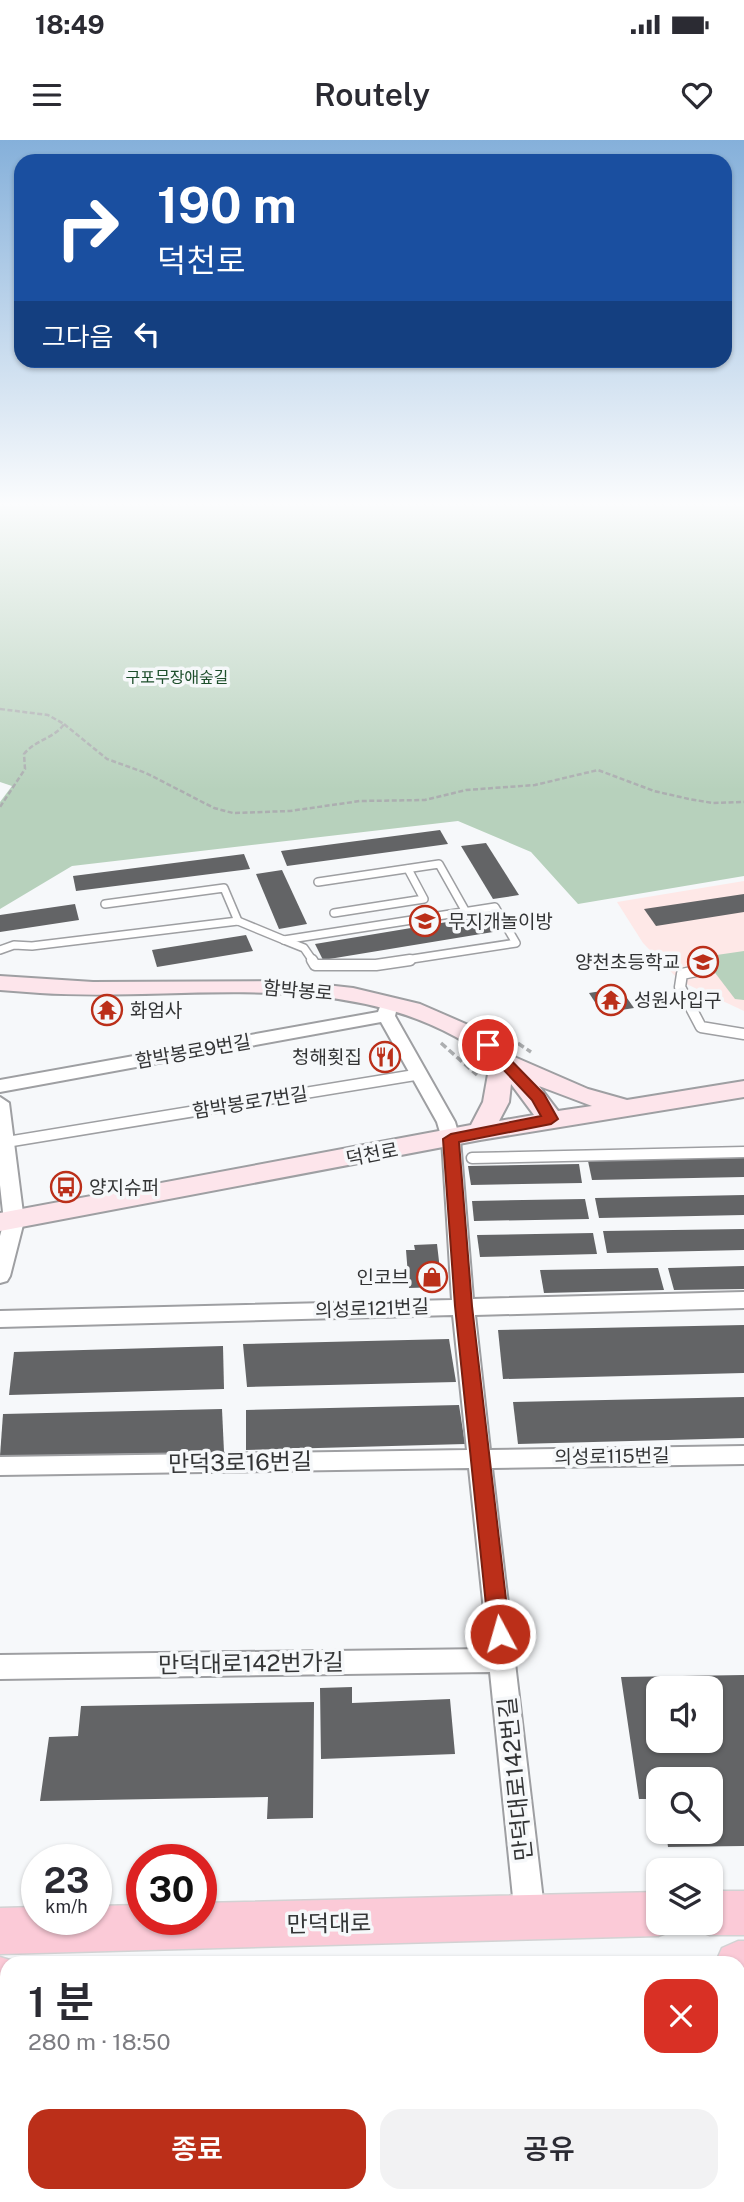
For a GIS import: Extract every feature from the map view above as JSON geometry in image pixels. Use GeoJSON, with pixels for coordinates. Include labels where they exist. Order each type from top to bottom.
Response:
{"type":"FeatureCollection","features":[{"type":"Feature","properties":{"kind":"main road","name":"함박봉로"},"geometry":{"type":"LineString","coordinates":[[0,983],[105,989],[289,987],[453,1025],[488,1045],[539,1097],[551,1119]]}},
{"type":"Feature","properties":{"kind":"main road"},"geometry":{"type":"LineString","coordinates":[[480,1132],[496,1102],[503,1061],[580,1095],[629,1107]]}},
{"type":"Feature","properties":{"kind":"main road","name":"덕천로"},"geometry":{"type":"LineString","coordinates":[[7,1221],[551,1119],[744,1088]]}},
{"type":"Feature","properties":{"kind":"main road"},"geometry":{"type":"LineString","coordinates":[[723,1913],[744,1913]]}},
{"type":"Feature","properties":{"kind":"main road","name":"만덕대로"},"geometry":{"type":"LineString","coordinates":[[0,1931],[646,1914]]}},
{"type":"Feature","properties":{"kind":"street"},"geometry":{"type":"LineString","coordinates":[[387,1009],[421,1074]]}},
{"type":"Feature","properties":{"kind":"street","name":"함박봉로9번길"},"geometry":{"type":"LineString","coordinates":[[0,1086],[387,1009]]}},
{"type":"Feature","properties":{"kind":"street","name":"만덕대로142번길"},"geometry":{"type":"LineString","coordinates":[[421,1074],[446,1122],[451,1139],[463,1306],[530,1917]]}},
{"type":"Feature","properties":{"kind":"street"},"geometry":{"type":"LineString","coordinates":[[0,1103],[7,1221],[0,1276]]}},
{"type":"Feature","properties":{"kind":"street","name":"의성로121번길"},"geometry":{"type":"LineString","coordinates":[[0,1319],[744,1300]]}},
{"type":"Feature","properties":{"kind":"street","name":"의성로115번길"},"geometry":{"type":"LineString","coordinates":[[480,1458],[744,1455]]}},
{"type":"Feature","properties":{"kind":"street","name":"만덕3로16번길"},"geometry":{"type":"LineString","coordinates":[[0,1466],[480,1458]]}},
{"type":"Feature","properties":{"kind":"street","name":"만덕대로142번가길"},"geometry":{"type":"LineString","coordinates":[[0,1667],[502,1660]]}},
{"type":"Feature","properties":{"kind":"lane"},"geometry":{"type":"LineString","coordinates":[[318,882],[439,864],[466,912]]}},
{"type":"Feature","properties":{"kind":"lane"},"geometry":{"type":"LineString","coordinates":[[334,914],[424,899],[408,869]]}},
{"type":"Feature","properties":{"kind":"lane"},"geometry":{"type":"LineString","coordinates":[[105,904],[224,888],[238,921]]}},
{"type":"Feature","properties":{"kind":"lane"},"geometry":{"type":"LineString","coordinates":[[0,950],[14,945],[32,947],[238,921],[282,940],[304,948],[314,965],[376,965],[516,943],[495,907],[282,940]]}},
{"type":"Feature","properties":{"kind":"lane"},"geometry":{"type":"LineString","coordinates":[[712,968],[682,974],[680,987],[701,1027],[744,1034]]}},
{"type":"Feature","properties":{"kind":"lane","name":"함박봉로7번길"},"geometry":{"type":"LineString","coordinates":[[2,1143],[421,1074]]}},
{"type":"Feature","properties":{"kind":"lane"},"geometry":{"type":"LineString","coordinates":[[472,1158],[744,1152]]}},
{"type":"Feature","properties":{"kind":"path"},"geometry":{"type":"LineString","coordinates":[[0,709],[48,715],[64,724],[107,759],[146,773],[214,808],[233,813],[290,811],[360,801],[425,800],[466,790],[535,785],[598,770],[654,791],[689,799],[713,803],[744,802]]}},
{"type":"Feature","properties":{"kind":"path"},"geometry":{"type":"LineString","coordinates":[[0,807],[25,769],[24,754],[30,746],[60,730],[64,724]]}},
{"type":"Feature","properties":{"kind":"path"},"geometry":{"type":"LineString","coordinates":[[435,1039],[473,1069],[480,1079]]}},
{"type":"Feature","properties":{"kind":"shaded area","name":"양천초등학교"},"geometry":{"type":"Polygon","coordinates":[[[744,881],[744,1011],[680,981],[643,943],[617,902],[744,881]]]}},
{"type":"Feature","properties":{"kind":"green space","name":"구포무장애숲길"},"geometry":{"type":"Polygon","coordinates":[[[0,597],[744,597],[744,876],[578,904],[531,852],[458,821],[72,866],[0,909],[0,802],[12,786],[0,782],[0,597]]]}},
{"type":"Feature","properties":{"kind":"green space"},"geometry":{"type":"Polygon","coordinates":[[[744,951],[744,1000],[735,999],[703,957],[744,951]]]}},
{"type":"Feature","properties":{"kind":"building"},"geometry":{"type":"Polygon","coordinates":[[[440,830],[448,844],[287,866],[281,851],[440,830]]]}},
{"type":"Feature","properties":{"kind":"building"},"geometry":{"type":"Polygon","coordinates":[[[486,843],[519,895],[493,899],[461,846],[486,843]]]}},
{"type":"Feature","properties":{"kind":"building"},"geometry":{"type":"Polygon","coordinates":[[[244,854],[250,869],[76,891],[73,876],[244,854]]]}},
{"type":"Feature","properties":{"kind":"building"},"geometry":{"type":"Polygon","coordinates":[[[282,870],[307,924],[279,929],[256,874],[282,870]]]}},
{"type":"Feature","properties":{"kind":"building"},"geometry":{"type":"Polygon","coordinates":[[[744,894],[744,912],[656,926],[644,909],[744,894]]]}},
{"type":"Feature","properties":{"kind":"building"},"geometry":{"type":"Polygon","coordinates":[[[75,904],[79,920],[0,932],[0,915],[75,904]]]}},
{"type":"Feature","properties":{"kind":"building"},"geometry":{"type":"Polygon","coordinates":[[[489,915],[499,931],[323,960],[315,944],[489,915]]]}},
{"type":"Feature","properties":{"kind":"building"},"geometry":{"type":"Polygon","coordinates":[[[246,935],[253,951],[157,967],[152,950],[246,935]]]}},
{"type":"Feature","properties":{"kind":"building","name":"성원사입구"},"geometry":{"type":"Polygon","coordinates":[[[620,988],[634,1008],[602,1013],[589,993],[620,988]]]}},
{"type":"Feature","properties":{"kind":"building"},"geometry":{"type":"Polygon","coordinates":[[[744,1158],[744,1177],[592,1180],[588,1161],[744,1158]]]}},
{"type":"Feature","properties":{"kind":"building"},"geometry":{"type":"Polygon","coordinates":[[[579,1164],[582,1183],[471,1185],[468,1166],[579,1164]]]}},
{"type":"Feature","properties":{"kind":"building"},"geometry":{"type":"Polygon","coordinates":[[[744,1195],[744,1215],[599,1218],[595,1198],[744,1195]]]}},
{"type":"Feature","properties":{"kind":"building"},"geometry":{"type":"Polygon","coordinates":[[[585,1199],[589,1219],[474,1221],[472,1201],[585,1199]]]}},
{"type":"Feature","properties":{"kind":"building"},"geometry":{"type":"Polygon","coordinates":[[[744,1229],[744,1250],[607,1253],[603,1231],[744,1229]]]}},
{"type":"Feature","properties":{"kind":"building"},"geometry":{"type":"Polygon","coordinates":[[[593,1233],[597,1254],[480,1257],[477,1235],[593,1233]]]}},
{"type":"Feature","properties":{"kind":"building"},"geometry":{"type":"Polygon","coordinates":[[[437,1244],[442,1287],[409,1288],[406,1250],[415,1250],[414,1245],[437,1244]]]}},
{"type":"Feature","properties":{"kind":"building"},"geometry":{"type":"Polygon","coordinates":[[[744,1266],[744,1289],[674,1290],[668,1268],[744,1266]]]}},
{"type":"Feature","properties":{"kind":"building"},"geometry":{"type":"Polygon","coordinates":[[[658,1268],[664,1290],[544,1293],[540,1270],[658,1268]]]}},
{"type":"Feature","properties":{"kind":"building"},"geometry":{"type":"Polygon","coordinates":[[[744,1325],[744,1373],[503,1379],[498,1330],[744,1325]]]}},
{"type":"Feature","properties":{"kind":"building"},"geometry":{"type":"Polygon","coordinates":[[[449,1339],[456,1382],[247,1387],[243,1344],[449,1339]]]}},
{"type":"Feature","properties":{"kind":"building"},"geometry":{"type":"Polygon","coordinates":[[[223,1346],[224,1389],[9,1395],[14,1352],[223,1346]]]}},
{"type":"Feature","properties":{"kind":"building"},"geometry":{"type":"Polygon","coordinates":[[[744,1397],[744,1438],[518,1444],[513,1402],[744,1397]]]}},
{"type":"Feature","properties":{"kind":"building"},"geometry":{"type":"Polygon","coordinates":[[[459,1405],[465,1444],[246,1450],[246,1410],[459,1405]]]}},
{"type":"Feature","properties":{"kind":"building"},"geometry":{"type":"Polygon","coordinates":[[[222,1409],[224,1452],[0,1456],[3,1414],[222,1409]]]}},
{"type":"Feature","properties":{"kind":"building"},"geometry":{"type":"Polygon","coordinates":[[[744,1675],[744,1846],[668,1847],[668,1844],[723,1844],[723,1767],[646,1767],[646,1799],[639,1799],[621,1677],[646,1677],[646,1753],[723,1753],[723,1676],[682,1676],[744,1675]]]}},
{"type":"Feature","properties":{"kind":"building"},"geometry":{"type":"Polygon","coordinates":[[[352,1687],[352,1703],[450,1699],[455,1754],[321,1759],[320,1688],[352,1687]]]}},
{"type":"Feature","properties":{"kind":"building"},"geometry":{"type":"Polygon","coordinates":[[[314,1702],[313,1818],[267,1819],[268,1797],[40,1801],[49,1737],[78,1736],[81,1706],[314,1702]]]}},
{"type":"Feature","properties":{"kind":"place","name":"무지개놀이방"},"geometry":{"type":"Point","coordinates":[425,921]}},
{"type":"Feature","properties":{"kind":"place","name":"양천초등학교"},"geometry":{"type":"Point","coordinates":[703,962]}},
{"type":"Feature","properties":{"kind":"place","name":"성원사입구"},"geometry":{"type":"Point","coordinates":[611,1000]}},
{"type":"Feature","properties":{"kind":"place","name":"화엄사"},"geometry":{"type":"Point","coordinates":[107,1010]}},
{"type":"Feature","properties":{"kind":"place","name":"청해횟집"},"geometry":{"type":"Point","coordinates":[385,1057]}},
{"type":"Feature","properties":{"kind":"place","name":"양지슈퍼"},"geometry":{"type":"Point","coordinates":[66,1187]}},
{"type":"Feature","properties":{"kind":"place","name":"인코브"},"geometry":{"type":"Point","coordinates":[432,1277]}},
{"type":"Feature","properties":{"kind":"route"},"geometry":{"type":"LineString","coordinates":[[488,1045],[539,1097],[551,1119],[451,1139],[463,1306],[500,1634]]}}]}
